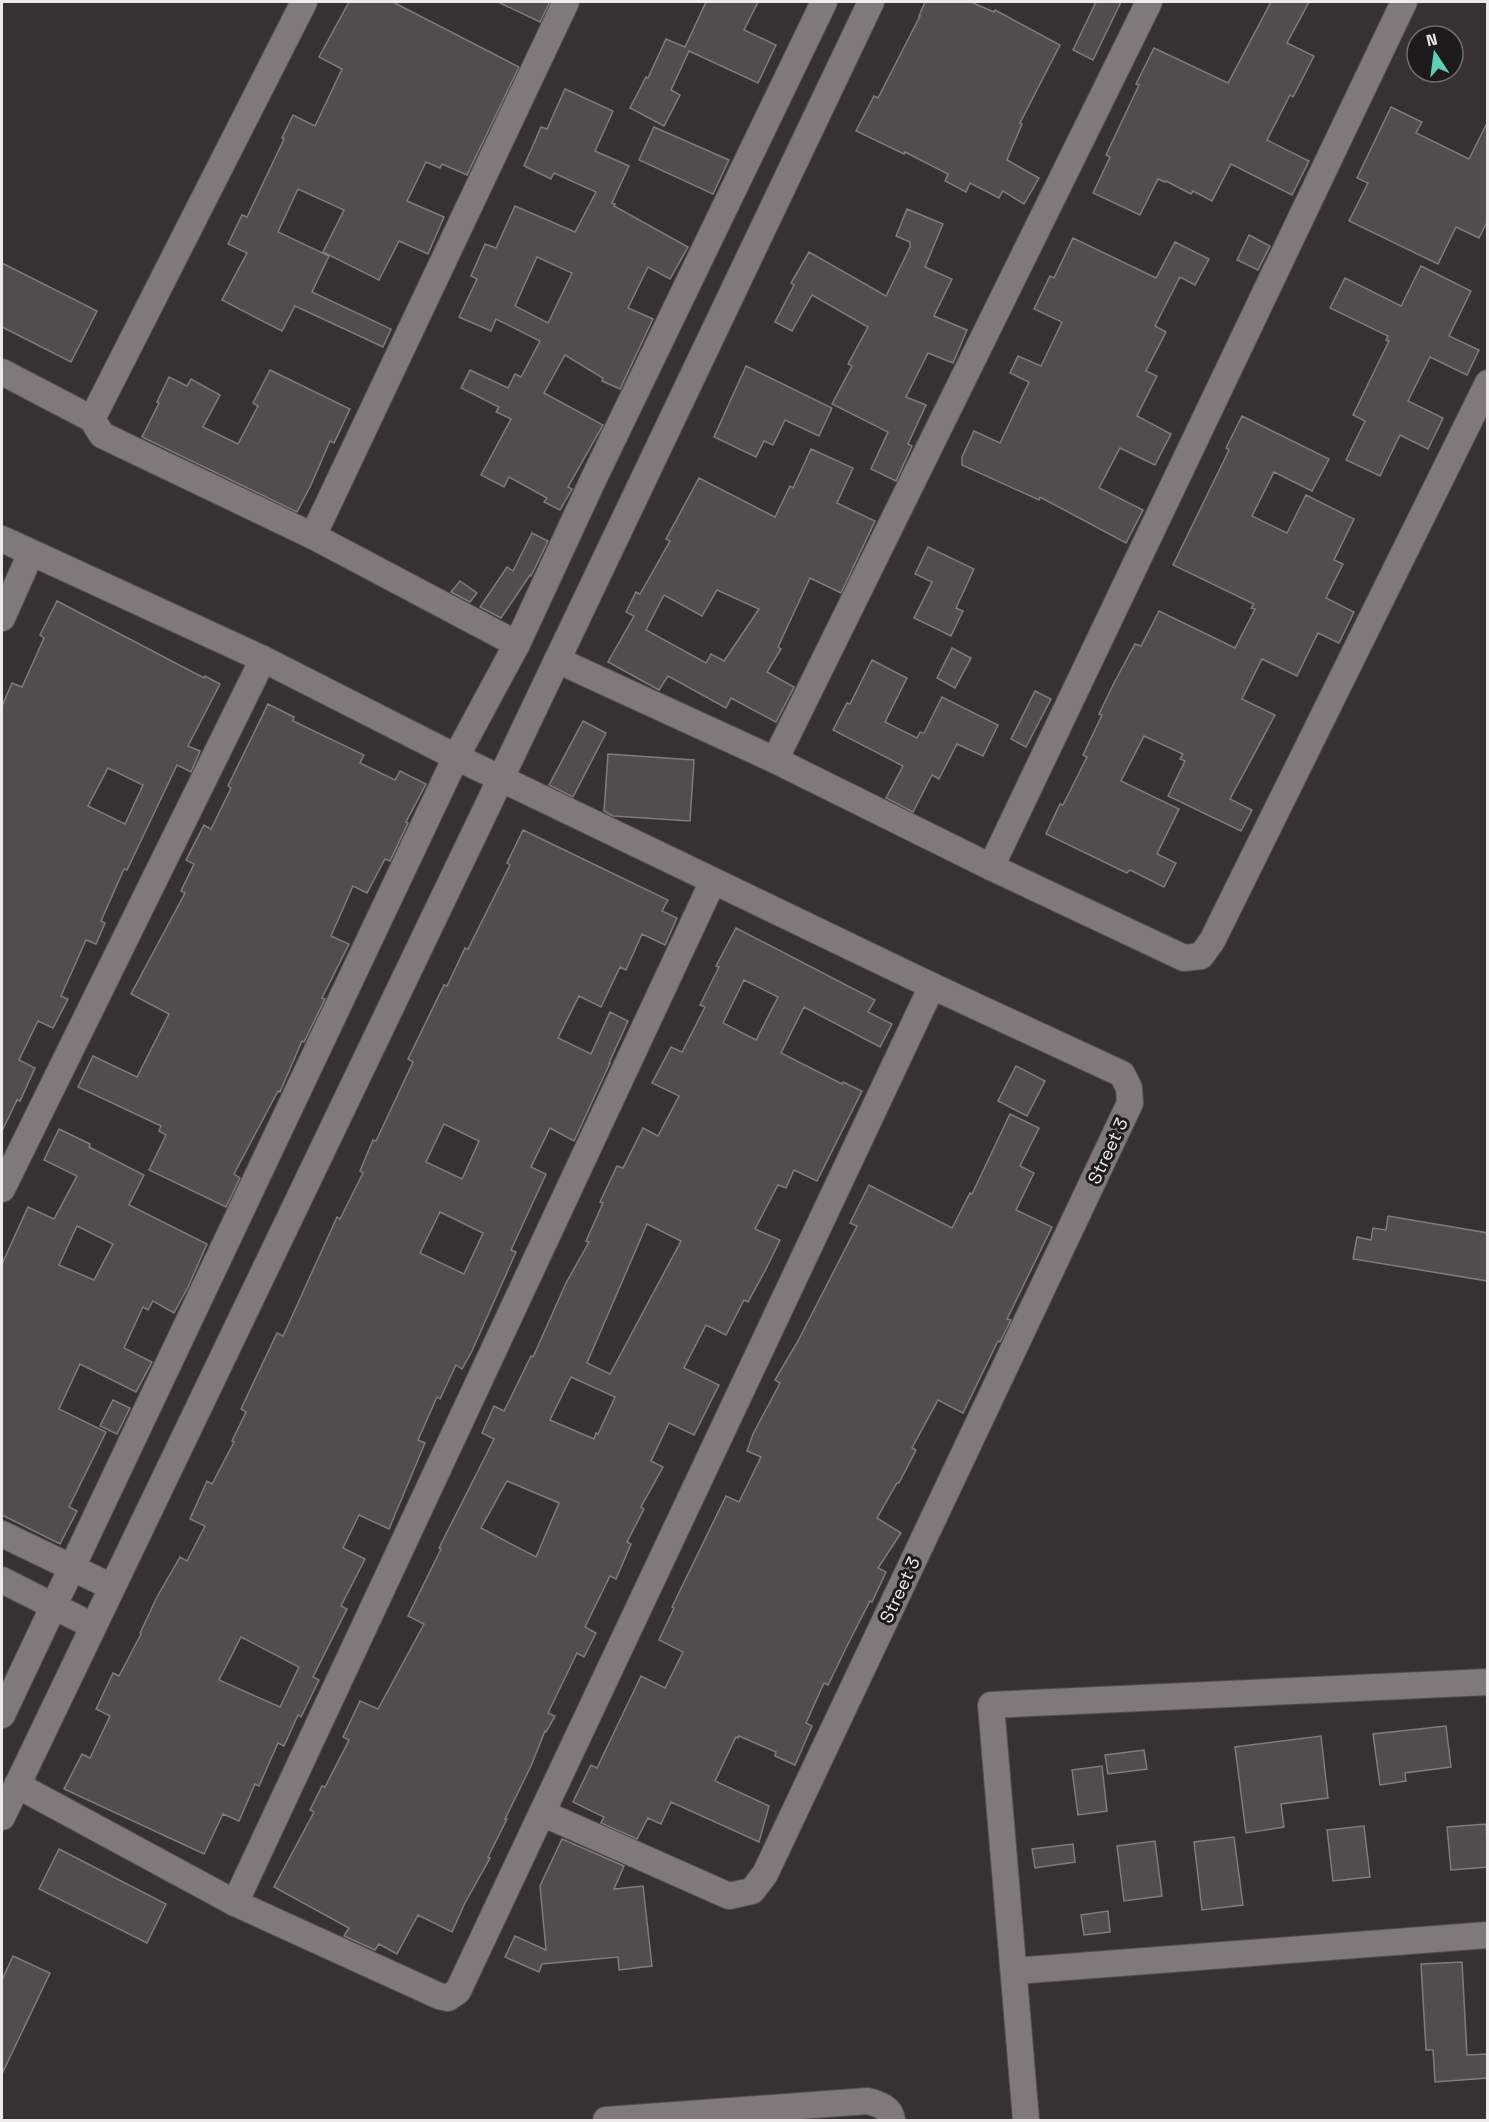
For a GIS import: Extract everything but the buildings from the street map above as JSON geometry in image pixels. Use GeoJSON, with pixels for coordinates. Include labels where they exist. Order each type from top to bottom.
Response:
{"type":"FeatureCollection","features":[{"type":"Feature","properties":{"kind":"street"},"geometry":{"type":"LineString","coordinates":[[92,419],[304,2]]}},
{"type":"Feature","properties":{"kind":"street"},"geometry":{"type":"LineString","coordinates":[[313,536],[566,2]]}},
{"type":"Feature","properties":{"kind":"street"},"geometry":{"type":"LineString","coordinates":[[2,1715],[456,757],[517,644],[604,457],[824,2]]}},
{"type":"Feature","properties":{"kind":"street"},"geometry":{"type":"LineString","coordinates":[[2,1817],[871,2]]}},
{"type":"Feature","properties":{"kind":"street"},"geometry":{"type":"LineString","coordinates":[[775,760],[1149,2]]}},
{"type":"Feature","properties":{"kind":"street"},"geometry":{"type":"LineString","coordinates":[[991,867],[1404,2]]}},
{"type":"Feature","properties":{"kind":"street"},"geometry":{"type":"LineString","coordinates":[[2,372],[92,419],[102,435],[313,536],[517,644]]}},
{"type":"Feature","properties":{"kind":"street"},"geometry":{"type":"LineString","coordinates":[[557,660],[775,760],[991,867],[1184,958],[1201,956],[1212,941],[1488,382]]}},
{"type":"Feature","properties":{"kind":"street"},"geometry":{"type":"LineString","coordinates":[[2,539],[263,659],[456,757],[932,986],[1122,1074],[1129,1088],[1130,1103],[765,1874],[752,1891],[729,1896],[542,1813]]}},
{"type":"Feature","properties":{"kind":"street"},"geometry":{"type":"LineString","coordinates":[[2,618],[31,553]]}},
{"type":"Feature","properties":{"kind":"street"},"geometry":{"type":"LineString","coordinates":[[2,1189],[263,659]]}},
{"type":"Feature","properties":{"kind":"street"},"geometry":{"type":"LineString","coordinates":[[236,1903],[713,881]]}},
{"type":"Feature","properties":{"kind":"street"},"geometry":{"type":"LineString","coordinates":[[17,1785],[236,1903],[439,1996],[448,1998],[458,1991],[932,986]]}},
{"type":"Feature","properties":{"kind":"street"},"geometry":{"type":"LineString","coordinates":[[2,1534],[112,1587]]}},
{"type":"Feature","properties":{"kind":"street"},"geometry":{"type":"LineString","coordinates":[[2,1580],[93,1626]]}},
{"type":"Feature","properties":{"kind":"street"},"geometry":{"type":"LineString","coordinates":[[1026,2121],[992,1705],[1488,1682]]}},
{"type":"Feature","properties":{"kind":"street"},"geometry":{"type":"LineString","coordinates":[[1014,1971],[1488,1935]]}},
{"type":"Feature","properties":{"kind":"street"},"geometry":{"type":"LineString","coordinates":[[606,2121],[868,2101],[881,2104],[891,2115],[892,2121]]}}]}
